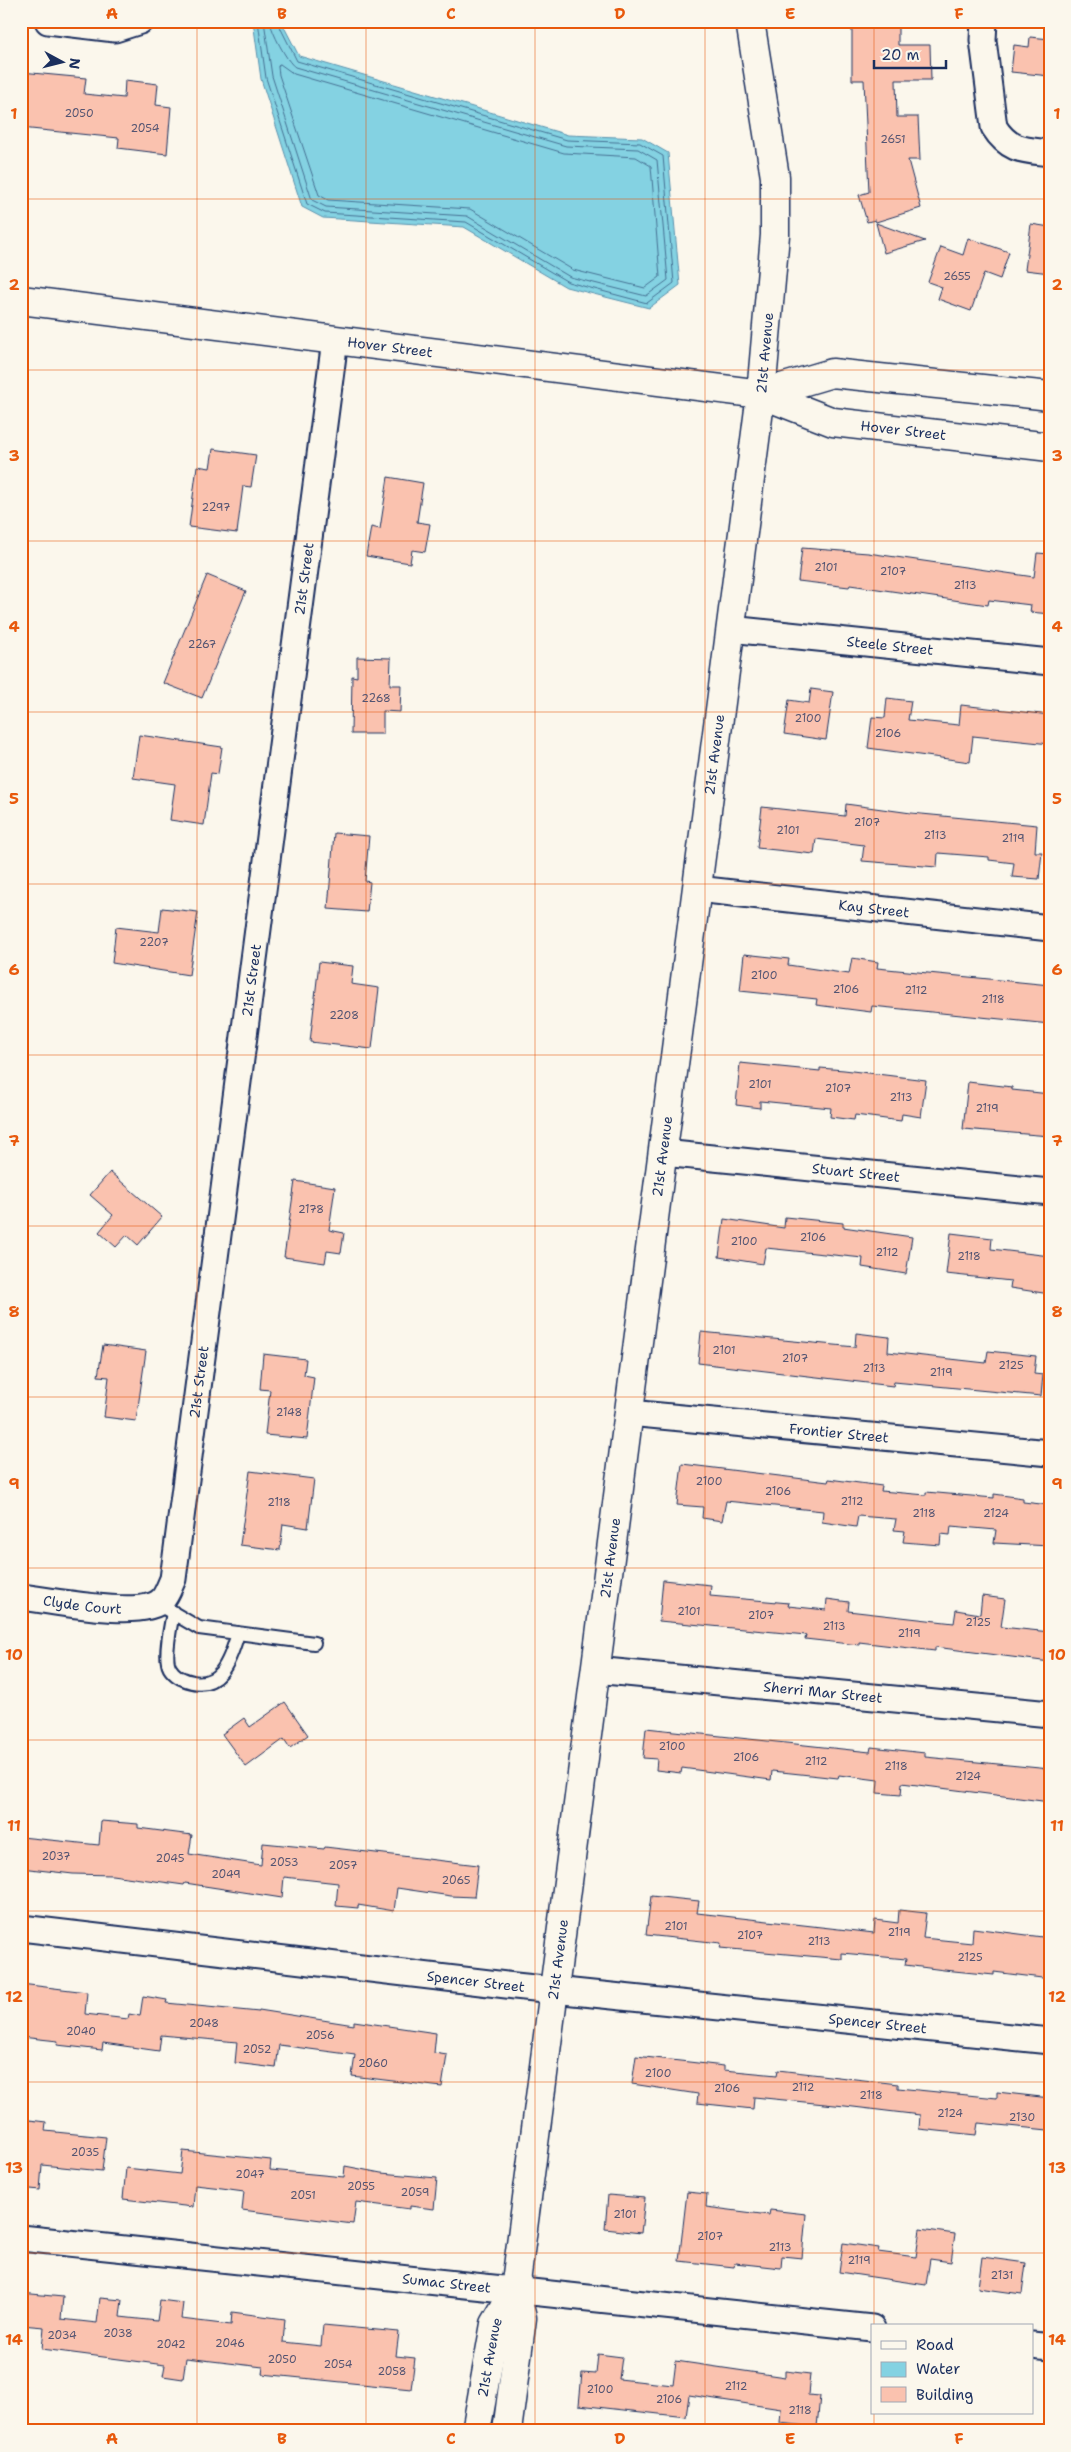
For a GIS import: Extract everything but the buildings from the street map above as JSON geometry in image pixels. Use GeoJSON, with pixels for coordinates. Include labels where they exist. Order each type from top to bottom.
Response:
{"type":"FeatureCollection","features":[{"type":"Feature","properties":{"kind":"street"},"geometry":{"type":"LineString","coordinates":[[48,21],[116,29],[140,21]]}},
{"type":"Feature","properties":{"kind":"street","name":"21st Avenue"},"geometry":{"type":"LineString","coordinates":[[507,2431],[522,2318],[515,2290],[761,394],[775,235],[775,177],[750,21]]}},
{"type":"Feature","properties":{"kind":"street"},"geometry":{"type":"LineString","coordinates":[[984,21],[983,40],[994,127],[1001,139],[1018,150],[1050,153]]}},
{"type":"Feature","properties":{"kind":"street","name":"Hover Street"},"geometry":{"type":"LineString","coordinates":[[21,300],[761,394],[832,422],[1050,447]]}},
{"type":"Feature","properties":{"kind":"street","name":"21st Street"},"geometry":{"type":"LineString","coordinates":[[158,1607],[173,1580],[335,340]]}},
{"type":"Feature","properties":{"kind":"street","name":"Hover Street"},"geometry":{"type":"LineString","coordinates":[[761,394],[832,373],[1050,396]]}},
{"type":"Feature","properties":{"kind":"street","name":"Steele Street"},"geometry":{"type":"LineString","coordinates":[[730,629],[1050,662]]}},
{"type":"Feature","properties":{"kind":"street","name":"Kay Street"},"geometry":{"type":"LineString","coordinates":[[697,888],[1050,928]]}},
{"type":"Feature","properties":{"kind":"street","name":"Stuart Street"},"geometry":{"type":"LineString","coordinates":[[663,1152],[1050,1192]]}},
{"type":"Feature","properties":{"kind":"street","name":"Frontier Street"},"geometry":{"type":"LineString","coordinates":[[629,1413],[1050,1453]]}},
{"type":"Feature","properties":{"kind":"street","name":"Clyde Court"},"geometry":{"type":"LineString","coordinates":[[21,1597],[127,1610],[158,1607]]}},
{"type":"Feature","properties":{"kind":"street","name":"Sherri Mar Street"},"geometry":{"type":"LineString","coordinates":[[595,1670],[1050,1714]]}},
{"type":"Feature","properties":{"kind":"street","name":"Spencer Street"},"geometry":{"type":"LineString","coordinates":[[21,1928],[554,1990],[1050,2042]]}},
{"type":"Feature","properties":{"kind":"street","name":"Sumac Street"},"geometry":{"type":"LineString","coordinates":[[21,2238],[871,2328]]}},
{"type":"Feature","properties":{"kind":"street","name":"21st Avenue"},"geometry":{"type":"LineString","coordinates":[[476,2431],[495,2324],[515,2290]]}},
{"type":"Feature","properties":{"kind":"street"},"geometry":{"type":"LineString","coordinates":[[1034,2345],[1050,2347]]}},
{"type":"Feature","properties":{"kind":"lane"},"geometry":{"type":"LineString","coordinates":[[158,1607],[199,1628],[314,1643]]}},
{"type":"Feature","properties":{"kind":"lane"},"geometry":{"type":"LineString","coordinates":[[158,1607],[168,1663],[176,1677],[194,1684],[214,1679],[230,1660],[238,1633]]}},
{"type":"Feature","properties":{"kind":"water"},"geometry":{"type":"Polygon","coordinates":[[[253,21],[281,21],[299,56],[568,135],[642,138],[668,153],[680,285],[649,308],[566,287],[464,227],[323,218],[302,207],[261,79],[253,21]]]}}]}
